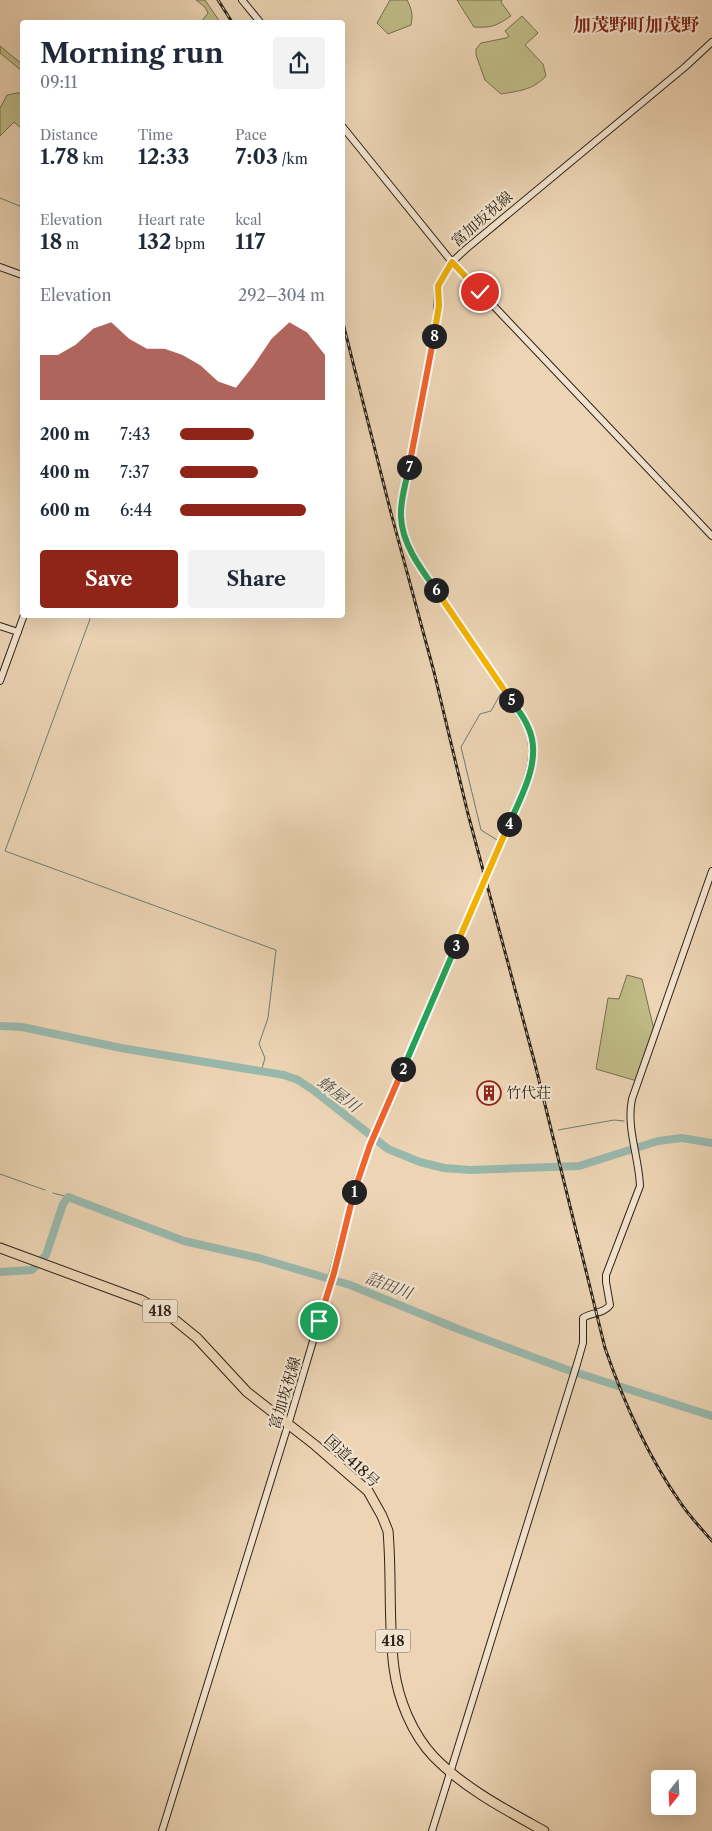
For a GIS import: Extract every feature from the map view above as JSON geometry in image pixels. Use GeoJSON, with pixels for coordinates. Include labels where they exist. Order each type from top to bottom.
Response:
{"type":"FeatureCollection","features":[{"type":"Feature","properties":{"kind":"highway","name":"国道418号"},"geometry":{"type":"LineString","coordinates":[[0,1248],[133,1297],[166,1313],[197,1338],[248,1392],[316,1445],[368,1491],[388,1531],[394,1667],[401,1701],[420,1739],[433,1756],[451,1772],[474,1789],[544,1831]]}},
{"type":"Feature","properties":{"kind":"main road"},"geometry":{"type":"LineString","coordinates":[[242,0],[258,20]]}},
{"type":"Feature","properties":{"kind":"main road","name":"富加坂祝線"},"geometry":{"type":"LineString","coordinates":[[162,1831],[334,1273],[356,1183],[376,1130],[512,818],[532,763],[533,744],[529,728],[424,573],[407,544],[402,531],[401,505],[437,324],[439,306],[438,286],[452,262],[712,42]]}},
{"type":"Feature","properties":{"kind":"main road"},"geometry":{"type":"LineString","coordinates":[[345,130],[452,262],[712,536]]}},
{"type":"Feature","properties":{"kind":"main road"},"geometry":{"type":"LineString","coordinates":[[0,267],[20,274]]}},
{"type":"Feature","properties":{"kind":"main road"},"geometry":{"type":"LineString","coordinates":[[0,681],[23,618]]}},
{"type":"Feature","properties":{"kind":"main road"},"geometry":{"type":"LineString","coordinates":[[0,626],[18,632]]}},
{"type":"Feature","properties":{"kind":"main road"},"geometry":{"type":"LineString","coordinates":[[432,1831],[577,1364],[583,1343],[583,1318],[602,1311],[610,1305],[606,1278],[640,1186],[630,1116],[632,1099],[712,871]]}},
{"type":"Feature","properties":{"kind":"shaded area"},"geometry":{"type":"Polygon","coordinates":[[[196,0],[205,0],[219,20],[203,20],[208,13],[205,7],[196,0]]]}},
{"type":"Feature","properties":{"kind":"shaded area"},"geometry":{"type":"Polygon","coordinates":[[[390,0],[407,0],[412,18],[411,25],[388,34],[377,23],[390,0]]]}},
{"type":"Feature","properties":{"kind":"shaded area"},"geometry":{"type":"Polygon","coordinates":[[[457,0],[502,0],[501,2],[511,16],[494,26],[474,27],[457,0]]]}},
{"type":"Feature","properties":{"kind":"shaded area"},"geometry":{"type":"Polygon","coordinates":[[[522,16],[538,33],[525,45],[543,64],[546,76],[531,87],[501,94],[485,80],[476,55],[476,49],[481,43],[509,36],[505,31],[522,16]]]}},
{"type":"Feature","properties":{"kind":"shaded area"},"geometry":{"type":"Polygon","coordinates":[[[0,46],[20,62],[20,69],[0,53],[0,46]]]}},
{"type":"Feature","properties":{"kind":"shaded area"},"geometry":{"type":"Polygon","coordinates":[[[20,93],[20,127],[14,122],[0,136],[0,108],[7,95],[20,93]]]}},
{"type":"Feature","properties":{"kind":"shaded area"},"geometry":{"type":"Polygon","coordinates":[[[627,975],[642,979],[654,1030],[637,1081],[596,1069],[608,998],[619,999],[627,975]]]}},
{"type":"Feature","properties":{"kind":"waterway"},"geometry":{"type":"LineString","coordinates":[[0,198],[20,206]]}},
{"type":"Feature","properties":{"kind":"waterway"},"geometry":{"type":"LineString","coordinates":[[90,618],[5,851],[276,950],[268,1018],[259,1044],[265,1058],[261,1072]]}},
{"type":"Feature","properties":{"kind":"waterway"},"geometry":{"type":"LineString","coordinates":[[497,840],[481,830],[461,747],[480,714],[491,711],[501,693]]}},
{"type":"Feature","properties":{"kind":"waterway","name":"蜂屋川"},"geometry":{"type":"LineString","coordinates":[[0,1026],[22,1027],[121,1048],[284,1075],[298,1080],[316,1092],[388,1149],[420,1162],[444,1168],[470,1170],[579,1166],[658,1141],[682,1138],[712,1143]]}},
{"type":"Feature","properties":{"kind":"waterway"},"geometry":{"type":"LineString","coordinates":[[558,1130],[614,1120],[624,1121]]}},
{"type":"Feature","properties":{"kind":"waterway","name":"詰田川"},"geometry":{"type":"LineString","coordinates":[[0,1174],[45,1190]]}},
{"type":"Feature","properties":{"kind":"waterway","name":"詰田川"},"geometry":{"type":"LineString","coordinates":[[53,1193],[68,1197]]}},
{"type":"Feature","properties":{"kind":"waterway","name":"詰田川"},"geometry":{"type":"LineString","coordinates":[[41,1260],[46,1255],[63,1204],[68,1197],[184,1241],[259,1258],[350,1285],[458,1329],[565,1369],[712,1416]]}},
{"type":"Feature","properties":{"kind":"waterway"},"geometry":{"type":"LineString","coordinates":[[0,1272],[32,1270],[35,1267]]}},
{"type":"Feature","properties":{"kind":"railway"},"geometry":{"type":"LineString","coordinates":[[218,0],[231,20]]}},
{"type":"Feature","properties":{"kind":"railway"},"geometry":{"type":"LineString","coordinates":[[345,331],[434,672],[468,814],[534,1060],[605,1348],[628,1409],[657,1466],[691,1517],[712,1541]]}},
{"type":"Feature","properties":{"kind":"place","name":"竹代荘"},"geometry":{"type":"Point","coordinates":[489,1093]}},
{"type":"Feature","properties":{"kind":"district","name":"加茂野町加茂野"},"geometry":{"type":"Point","coordinates":[636,25]}},
{"type":"Feature","properties":{"kind":"route"},"geometry":{"type":"LineString","coordinates":[[319,1321],[334,1273],[356,1183],[370,1145],[512,818],[532,763],[533,750],[529,728],[420,567],[407,544],[402,531],[400,517],[437,324],[439,306],[438,286],[442,276],[452,262],[480,292]]}}]}
